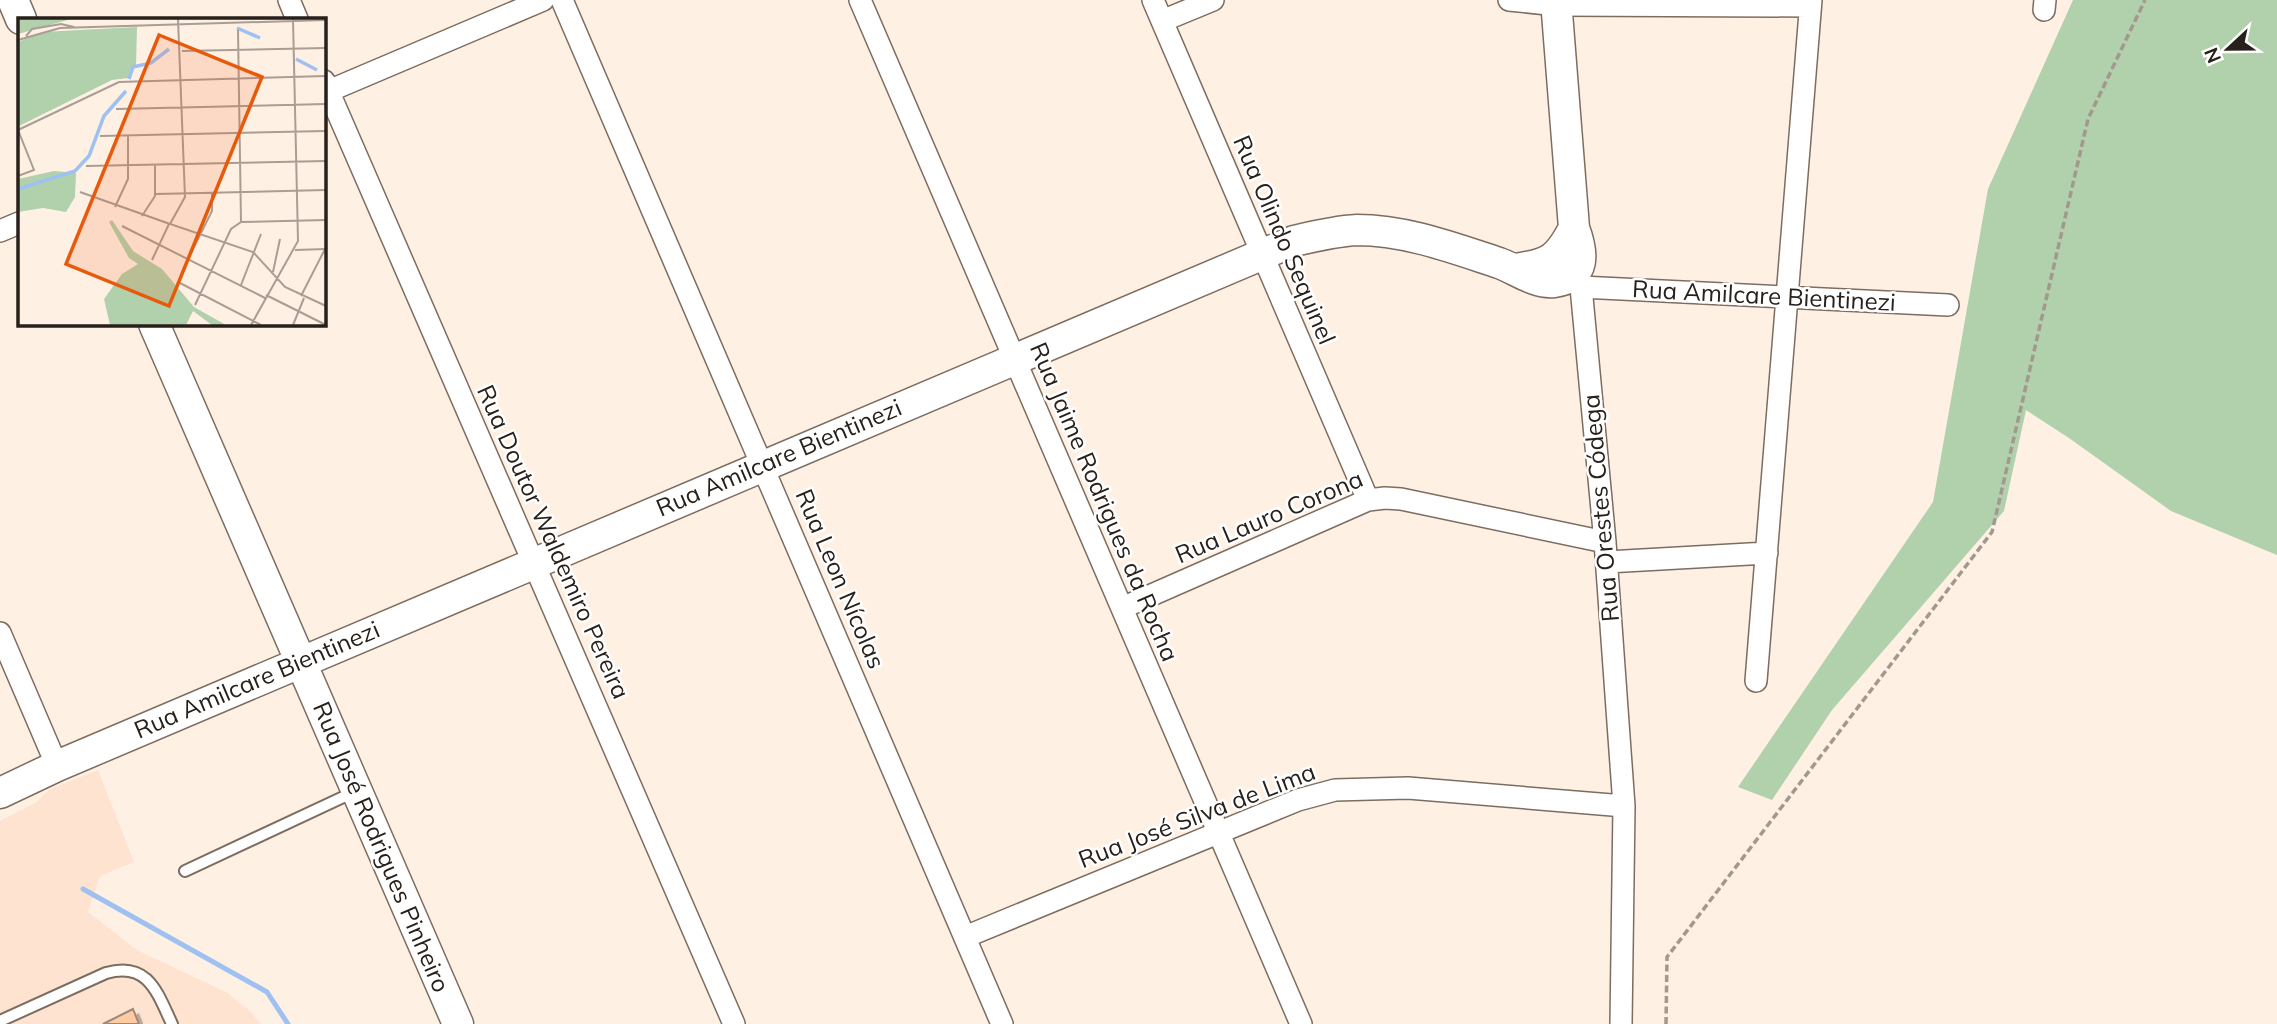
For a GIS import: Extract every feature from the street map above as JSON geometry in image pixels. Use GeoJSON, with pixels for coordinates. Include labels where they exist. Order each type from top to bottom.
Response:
{"type":"FeatureCollection","features":[{"type":"Feature","properties":{"kind":"main road"},"geometry":{"type":"LineString","coordinates":[[13,0],[21,18]]}},
{"type":"Feature","properties":{"kind":"main road","name":"Rua Orestes Códega"},"geometry":{"type":"LineString","coordinates":[[1557,3],[1574,228],[1581,259],[1576,281]]}},
{"type":"Feature","properties":{"kind":"main road"},"geometry":{"type":"LineString","coordinates":[[1515,268],[1532,266],[1562,252],[1574,228]]}},
{"type":"Feature","properties":{"kind":"main road","name":"Rua Amilcare Bientinezi"},"geometry":{"type":"LineString","coordinates":[[0,793],[57,766],[762,465],[1262,253],[1304,238],[1358,230],[1423,239],[1515,268],[1541,281],[1576,281]]}},
{"type":"Feature","properties":{"kind":"main road","name":"Rua José Rodrigues Pinheiro"},"geometry":{"type":"LineString","coordinates":[[154,326],[458,1024]]}},
{"type":"Feature","properties":{"kind":"street"},"geometry":{"type":"LineString","coordinates":[[289,0],[297,18]]}},
{"type":"Feature","properties":{"kind":"street"},"geometry":{"type":"LineString","coordinates":[[326,88],[543,0]]}},
{"type":"Feature","properties":{"kind":"street","name":"Rua Leon Nícolas"},"geometry":{"type":"LineString","coordinates":[[562,0],[1003,1024]]}},
{"type":"Feature","properties":{"kind":"street","name":"Rua Jaime Rodrigues da Rocha"},"geometry":{"type":"LineString","coordinates":[[860,0],[1301,1024]]}},
{"type":"Feature","properties":{"kind":"street","name":"Rua Olindo Sequinel"},"geometry":{"type":"LineString","coordinates":[[1153,0],[1367,500]]}},
{"type":"Feature","properties":{"kind":"street"},"geometry":{"type":"LineString","coordinates":[[1162,21],[1213,0]]}},
{"type":"Feature","properties":{"kind":"street"},"geometry":{"type":"LineString","coordinates":[[1509,0],[1557,3],[1810,3],[1756,681]]}},
{"type":"Feature","properties":{"kind":"street","name":"Rua Doutor Waldemiro Pereira"},"geometry":{"type":"LineString","coordinates":[[326,90],[734,1024]]}},
{"type":"Feature","properties":{"kind":"street"},"geometry":{"type":"LineString","coordinates":[[0,231],[18,223]]}},
{"type":"Feature","properties":{"kind":"street","name":"Rua Amilcare Bientinezi"},"geometry":{"type":"LineString","coordinates":[[1576,281],[1787,298],[1948,305]]}},
{"type":"Feature","properties":{"kind":"street","name":"Rua Orestes Códega"},"geometry":{"type":"LineString","coordinates":[[1576,281],[1606,552],[1624,806],[1621,1024]]}},
{"type":"Feature","properties":{"kind":"street","name":"Rua Lauro Corona"},"geometry":{"type":"LineString","coordinates":[[1122,608],[1367,500],[1385,498],[1401,499],[1606,552],[1767,553]]}},
{"type":"Feature","properties":{"kind":"street"},"geometry":{"type":"LineString","coordinates":[[0,633],[57,766]]}},
{"type":"Feature","properties":{"kind":"street","name":"Rua José Silva de Lima"},"geometry":{"type":"LineString","coordinates":[[965,937],[1313,794],[1358,788],[1408,788],[1624,806]]}},
{"type":"Feature","properties":{"kind":"lane"},"geometry":{"type":"LineString","coordinates":[[185,871],[356,791]]}},
{"type":"Feature","properties":{"kind":"lane"},"geometry":{"type":"LineString","coordinates":[[0,1021],[120,969],[134,971],[156,989],[172,1024]]}},
{"type":"Feature","properties":{"kind":"path"},"geometry":{"type":"LineString","coordinates":[[1666,1024],[1667,957],[1992,532],[2088,119],[2145,0]]}},
{"type":"Feature","properties":{"kind":"shaded area"},"geometry":{"type":"Polygon","coordinates":[[[98,770],[134,862],[100,876],[88,912],[137,950],[228,993],[261,1024],[0,1024],[0,821],[35,803],[50,789],[98,770]]]}},
{"type":"Feature","properties":{"kind":"green space"},"geometry":{"type":"Polygon","coordinates":[[[2073,0],[2277,0],[2277,555],[2171,511],[2026,410],[2004,511],[1832,710],[1772,800],[1738,787],[1933,502],[1988,189],[2073,0]]]}},
{"type":"Feature","properties":{"kind":"building"},"geometry":{"type":"Polygon","coordinates":[[[133,1009],[139,1024],[103,1024],[133,1009]]]}},
{"type":"Feature","properties":{"kind":"waterway"},"geometry":{"type":"LineString","coordinates":[[83,889],[267,992],[288,1024]]}}]}
